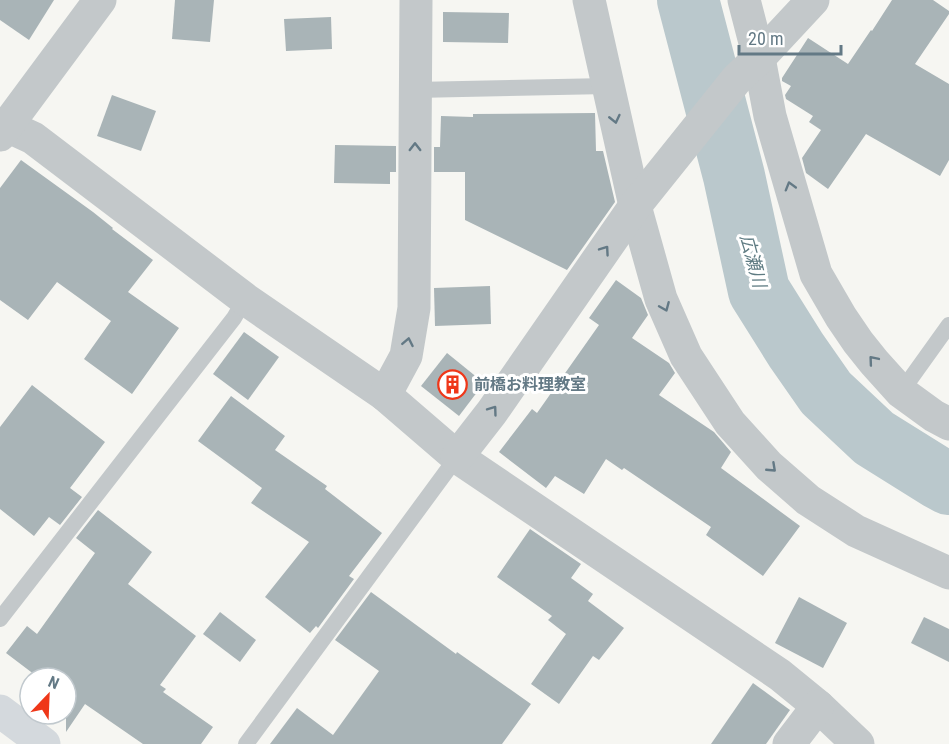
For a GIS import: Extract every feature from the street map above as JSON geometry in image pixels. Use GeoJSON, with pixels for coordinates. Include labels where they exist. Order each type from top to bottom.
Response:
{"type":"FeatureCollection","features":[{"type":"Feature","properties":{"kind":"main road"},"geometry":{"type":"LineString","coordinates":[[0,711],[44,744]]}},
{"type":"Feature","properties":{"kind":"street"},"geometry":{"type":"LineString","coordinates":[[100,0],[3,131],[33,138],[245,299],[385,395],[458,456],[780,675],[818,706],[858,744]]}},
{"type":"Feature","properties":{"kind":"street"},"geometry":{"type":"LineString","coordinates":[[385,395],[406,356],[414,308],[416,0]]}},
{"type":"Feature","properties":{"kind":"street"},"geometry":{"type":"LineString","coordinates":[[589,0],[635,206],[661,298],[686,356],[730,423],[769,466],[808,500],[856,531],[949,573]]}},
{"type":"Feature","properties":{"kind":"street"},"geometry":{"type":"LineString","coordinates":[[744,0],[759,58],[770,116],[816,273],[858,342],[874,362],[901,392],[949,424]]}},
{"type":"Feature","properties":{"kind":"street"},"geometry":{"type":"LineString","coordinates":[[458,456],[492,412],[635,206],[736,80],[813,0]]}},
{"type":"Feature","properties":{"kind":"street"},"geometry":{"type":"LineString","coordinates":[[789,744],[818,706]]}},
{"type":"Feature","properties":{"kind":"lane"},"geometry":{"type":"LineString","coordinates":[[415,90],[608,86]]}},
{"type":"Feature","properties":{"kind":"lane"},"geometry":{"type":"LineString","coordinates":[[0,619],[226,328],[245,299]]}},
{"type":"Feature","properties":{"kind":"lane"},"geometry":{"type":"LineString","coordinates":[[901,392],[949,325]]}},
{"type":"Feature","properties":{"kind":"lane"},"geometry":{"type":"LineString","coordinates":[[246,744],[458,456]]}},
{"type":"Feature","properties":{"kind":"building"},"geometry":{"type":"Polygon","coordinates":[[[0,0],[54,0],[29,40],[0,20],[0,0]]]}},
{"type":"Feature","properties":{"kind":"building"},"geometry":{"type":"Polygon","coordinates":[[[175,0],[214,0],[210,42],[172,39],[175,0]]]}},
{"type":"Feature","properties":{"kind":"building"},"geometry":{"type":"Polygon","coordinates":[[[892,0],[933,0],[949,11],[915,64],[949,84],[949,160],[940,176],[866,134],[828,189],[806,173],[802,158],[821,130],[809,122],[813,116],[786,99],[785,95],[791,86],[782,81],[782,78],[808,38],[848,64],[892,0]]]}},
{"type":"Feature","properties":{"kind":"building"},"geometry":{"type":"Polygon","coordinates":[[[443,12],[509,13],[508,43],[443,42],[443,12]]]}},
{"type":"Feature","properties":{"kind":"building"},"geometry":{"type":"Polygon","coordinates":[[[331,17],[332,49],[286,51],[284,19],[331,17]]]}},
{"type":"Feature","properties":{"kind":"building"},"geometry":{"type":"Polygon","coordinates":[[[112,95],[156,111],[141,151],[97,136],[112,95]]]}},
{"type":"Feature","properties":{"kind":"building"},"geometry":{"type":"Polygon","coordinates":[[[595,113],[596,151],[603,151],[615,202],[567,270],[465,220],[465,172],[434,172],[434,147],[440,147],[441,116],[595,113]]]}},
{"type":"Feature","properties":{"kind":"building"},"geometry":{"type":"Polygon","coordinates":[[[335,145],[396,146],[396,172],[390,172],[390,184],[334,183],[335,145]]]}},
{"type":"Feature","properties":{"kind":"building"},"geometry":{"type":"Polygon","coordinates":[[[21,160],[93,212],[153,260],[128,292],[179,328],[132,394],[84,359],[111,321],[57,282],[28,320],[0,300],[0,188],[21,160]]]}},
{"type":"Feature","properties":{"kind":"building"},"geometry":{"type":"Polygon","coordinates":[[[616,280],[641,298],[648,315],[632,338],[669,363],[675,373],[659,395],[714,432],[731,452],[721,468],[800,526],[763,576],[706,535],[711,527],[624,468],[622,470],[606,459],[584,494],[555,476],[546,488],[499,452],[532,409],[537,413],[599,325],[589,318],[616,280]]]}},
{"type":"Feature","properties":{"kind":"building"},"geometry":{"type":"Polygon","coordinates":[[[490,286],[491,324],[435,326],[434,288],[490,286]]]}},
{"type":"Feature","properties":{"kind":"building"},"geometry":{"type":"Polygon","coordinates":[[[244,332],[279,357],[248,400],[213,374],[244,332]]]}},
{"type":"Feature","properties":{"kind":"building","name":"前橋お料理教室"},"geometry":{"type":"Polygon","coordinates":[[[447,353],[484,383],[459,416],[421,386],[447,353]]]}},
{"type":"Feature","properties":{"kind":"building"},"geometry":{"type":"Polygon","coordinates":[[[32,385],[105,442],[70,488],[82,497],[60,525],[49,517],[34,536],[0,509],[0,427],[32,385]]]}},
{"type":"Feature","properties":{"kind":"building"},"geometry":{"type":"Polygon","coordinates":[[[231,396],[285,436],[275,450],[327,486],[325,489],[382,533],[349,576],[354,579],[318,628],[316,626],[310,633],[265,597],[309,542],[251,503],[262,488],[198,441],[231,396]]]}},
{"type":"Feature","properties":{"kind":"building"},"geometry":{"type":"Polygon","coordinates":[[[98,510],[152,552],[128,584],[196,636],[160,685],[166,689],[163,692],[213,727],[201,744],[143,744],[85,704],[78,714],[78,666],[23,666],[6,653],[27,626],[37,634],[95,553],[76,538],[98,510]]]}},
{"type":"Feature","properties":{"kind":"building"},"geometry":{"type":"Polygon","coordinates":[[[530,529],[581,564],[571,578],[593,594],[588,601],[624,628],[599,660],[593,656],[559,704],[531,684],[566,634],[548,620],[552,616],[497,577],[530,529]]]}},
{"type":"Feature","properties":{"kind":"building"},"geometry":{"type":"Polygon","coordinates":[[[371,592],[456,654],[457,652],[531,704],[502,744],[270,744],[297,708],[333,735],[379,671],[335,640],[371,592]]]}},
{"type":"Feature","properties":{"kind":"building"},"geometry":{"type":"Polygon","coordinates":[[[799,597],[847,623],[823,668],[775,643],[799,597]]]}},
{"type":"Feature","properties":{"kind":"building"},"geometry":{"type":"Polygon","coordinates":[[[220,612],[256,640],[240,662],[203,634],[220,612]]]}},
{"type":"Feature","properties":{"kind":"building"},"geometry":{"type":"Polygon","coordinates":[[[924,617],[949,629],[949,662],[911,643],[924,617]]]}},
{"type":"Feature","properties":{"kind":"building"},"geometry":{"type":"Polygon","coordinates":[[[753,683],[790,710],[766,744],[711,744],[753,683]]]}},
{"type":"Feature","properties":{"kind":"waterway","name":"広瀬川"},"geometry":{"type":"LineString","coordinates":[[688,0],[734,176],[759,291],[826,393],[874,438],[949,484]]}},
{"type":"Feature","properties":{"kind":"place","name":"前橋お料理教室"},"geometry":{"type":"Point","coordinates":[453,384]}}]}
